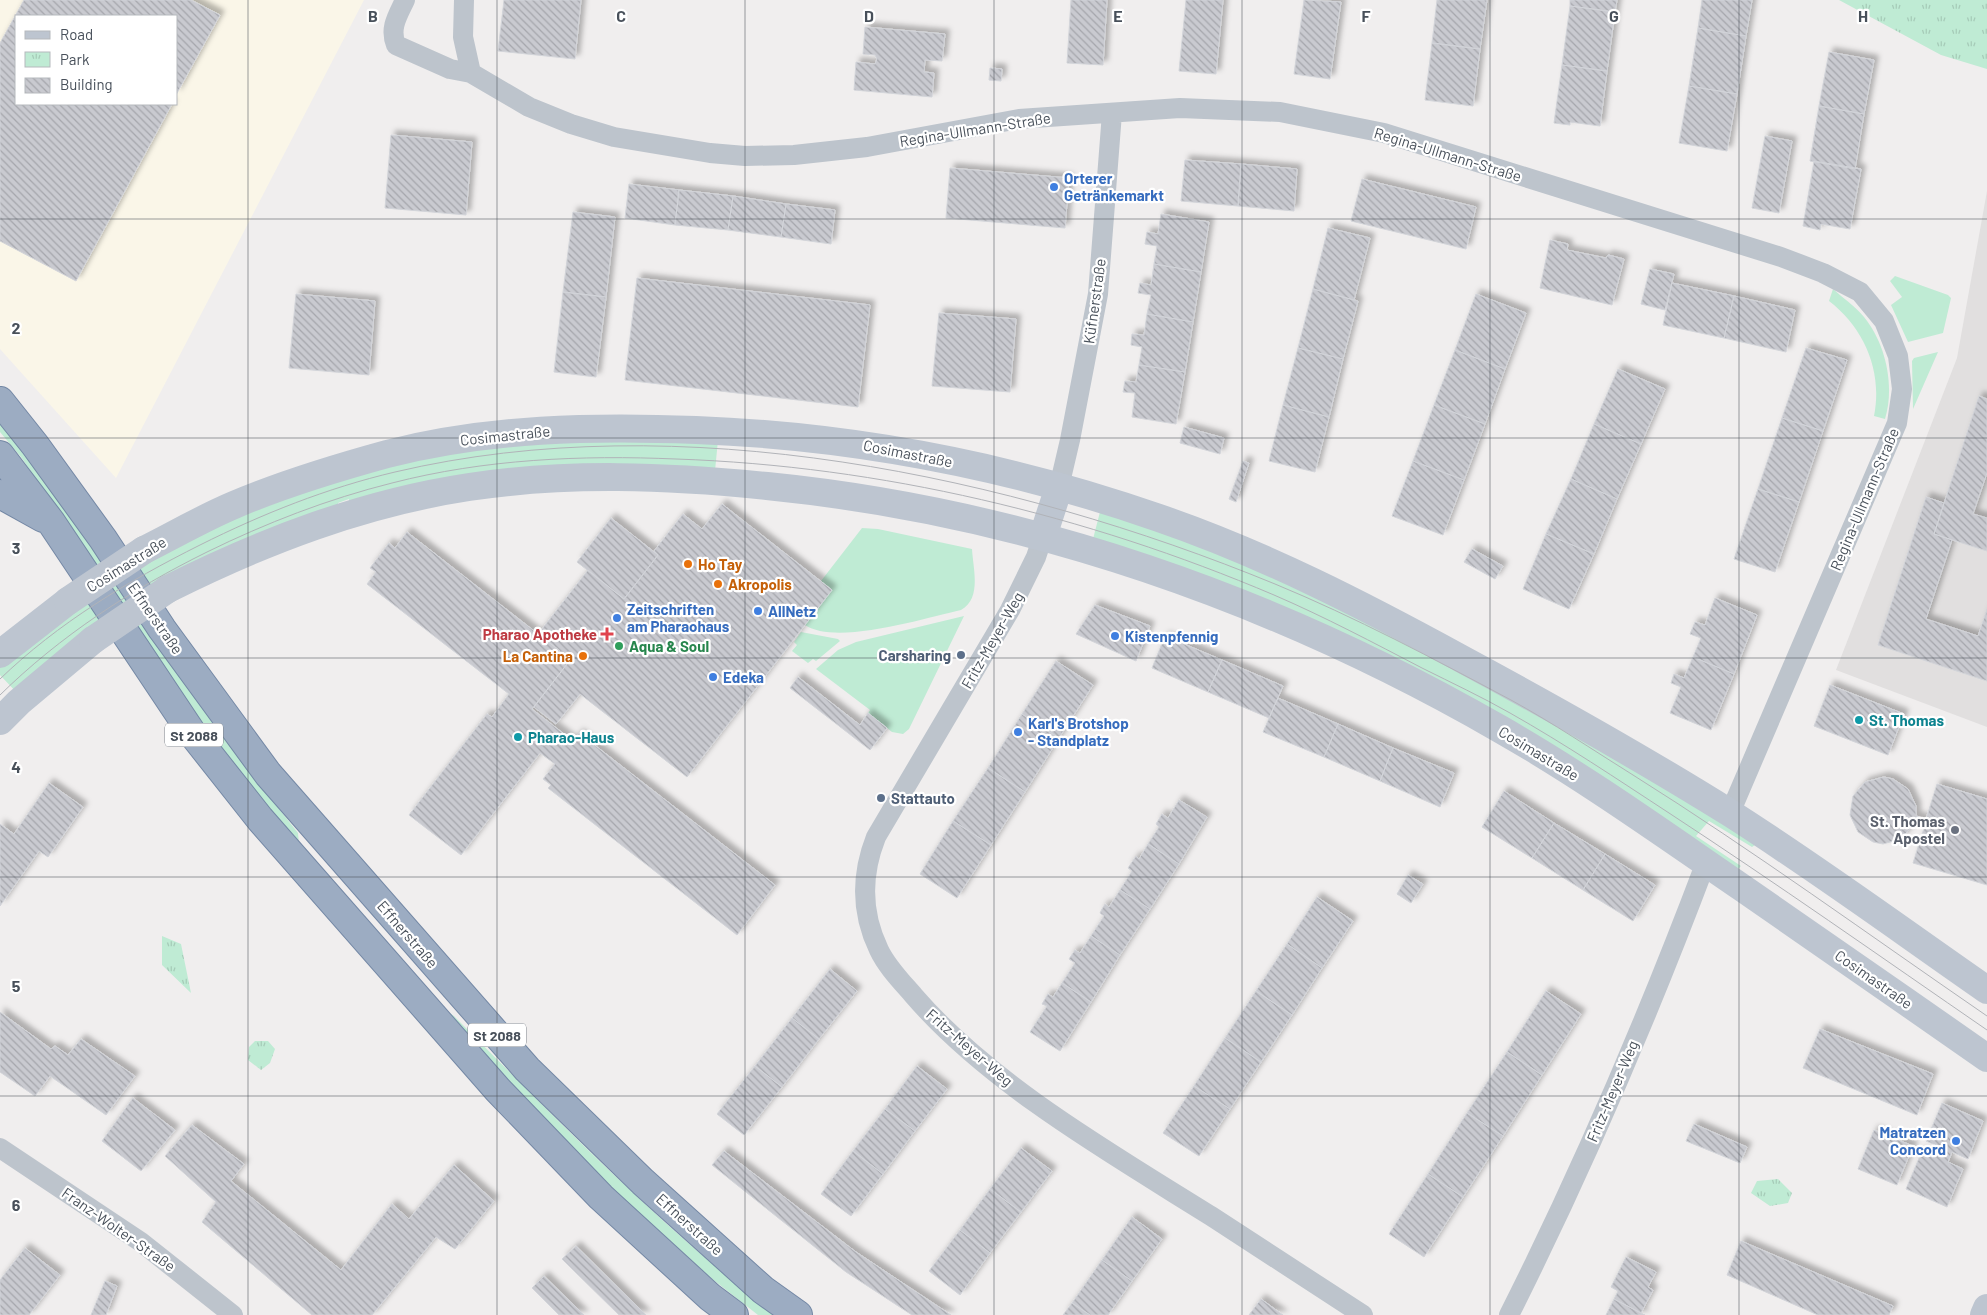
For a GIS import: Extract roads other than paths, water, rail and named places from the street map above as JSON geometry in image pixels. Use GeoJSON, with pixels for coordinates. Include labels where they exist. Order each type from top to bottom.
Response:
{"type":"FeatureCollection","features":[{"type":"Feature","properties":{"kind":"highway","name":"Effnerstraße"},"geometry":{"type":"LineString","coordinates":[[0,401],[35,445],[76,502],[162,629],[268,774],[527,1069],[643,1182],[763,1290],[798,1315]]}},
{"type":"Feature","properties":{"kind":"highway","name":"St 2088"},"geometry":{"type":"LineString","coordinates":[[0,455],[51,522],[192,733],[260,819],[505,1098],[601,1198],[710,1297],[734,1315]]}},
{"type":"Feature","properties":{"kind":"highway"},"geometry":{"type":"LineString","coordinates":[[0,494],[51,522]]}},
{"type":"Feature","properties":{"kind":"main road","name":"Cosimastraße"},"geometry":{"type":"LineString","coordinates":[[0,654],[68,601],[144,550],[234,505],[300,481],[389,454],[458,440],[528,430],[637,428],[750,432],[830,440],[916,454],[1011,474],[1158,517],[1209,537],[1361,604],[1522,691],[1730,813],[1987,990]]}},
{"type":"Feature","properties":{"kind":"main road","name":"Cosimastraße"},"geometry":{"type":"LineString","coordinates":[[0,721],[19,702],[93,640],[168,589],[255,547],[316,524],[397,501],[466,488],[535,479],[627,476],[725,481],[795,488],[907,505],[1043,536],[1142,565],[1269,614],[1342,647],[1500,729],[1588,782],[1987,1058]]}},
{"type":"Feature","properties":{"kind":"main road"},"geometry":{"type":"LineString","coordinates":[[1043,536],[1059,487]]}},
{"type":"Feature","properties":{"kind":"main road"},"geometry":{"type":"LineString","coordinates":[[1984,1315],[1987,1308]]}},
{"type":"Feature","properties":{"kind":"street","name":"Regina-Ullmann-Straße"},"geometry":{"type":"LineString","coordinates":[[405,0],[393,26],[392,36],[396,45],[450,69],[471,73],[529,107],[579,126],[614,136],[710,153],[745,156],[794,155],[859,148],[1019,119],[1180,108],[1266,111],[1384,133],[1777,255],[1823,273],[1860,292],[1884,321],[1898,356],[1902,389],[1897,423],[1730,813]]}},
{"type":"Feature","properties":{"kind":"street"},"geometry":{"type":"LineString","coordinates":[[464,0],[463,37],[471,73]]}},
{"type":"Feature","properties":{"kind":"street","name":"Küfnerstraße"},"geometry":{"type":"LineString","coordinates":[[1059,487],[1098,294],[1112,113]]}},
{"type":"Feature","properties":{"kind":"street","name":"Fritz-Meyer-Weg"},"geometry":{"type":"LineString","coordinates":[[1043,536],[1036,557],[1010,610],[876,837],[865,873],[864,898],[867,914],[880,951],[898,978],[931,1016],[963,1045],[1024,1093],[1127,1164],[1363,1315]]}},
{"type":"Feature","properties":{"kind":"street","name":"Fritz-Meyer-Weg"},"geometry":{"type":"LineString","coordinates":[[1509,1315],[1538,1258],[1600,1120],[1706,862]]}},
{"type":"Feature","properties":{"kind":"street","name":"Franz-Wolter-Straße"},"geometry":{"type":"LineString","coordinates":[[0,1148],[140,1242],[234,1315]]}},
{"type":"Feature","properties":{"kind":"tram line"},"geometry":{"type":"LineString","coordinates":[[0,679],[70,621],[120,588],[147,573],[271,512],[370,478],[503,453],[615,446],[728,449],[842,462],[955,483],[1066,511],[1173,545],[1275,584],[1365,624],[1511,700],[1573,737],[1723,833],[1987,1016]]}},
{"type":"Feature","properties":{"kind":"tram line"},"geometry":{"type":"LineString","coordinates":[[0,695],[47,653],[98,615],[179,566],[229,541],[298,513],[344,496],[392,483],[462,469],[533,460],[640,458],[753,464],[829,472],[906,484],[1056,519],[1130,541],[1203,566],[1274,595],[1349,630],[1499,707],[1571,749],[1749,866],[1987,1030]]}},
{"type":"Feature","properties":{"kind":"place","name":"Orterer Getränkemarkt"},"geometry":{"type":"Point","coordinates":[1054,187]}},
{"type":"Feature","properties":{"kind":"place","name":"Ho Tay"},"geometry":{"type":"Point","coordinates":[688,564]}},
{"type":"Feature","properties":{"kind":"place","name":"Akropolis"},"geometry":{"type":"Point","coordinates":[718,584]}},
{"type":"Feature","properties":{"kind":"place","name":"AllNetz"},"geometry":{"type":"Point","coordinates":[758,611]}},
{"type":"Feature","properties":{"kind":"place","name":"Zeitschriften am Pharaohaus"},"geometry":{"type":"Point","coordinates":[617,618]}},
{"type":"Feature","properties":{"kind":"place","name":"Pharao Apotheke"},"geometry":{"type":"Point","coordinates":[607,634]}},
{"type":"Feature","properties":{"kind":"place","name":"Kistenpfennig"},"geometry":{"type":"Point","coordinates":[1115,636]}},
{"type":"Feature","properties":{"kind":"place","name":"Aqua & Soul"},"geometry":{"type":"Point","coordinates":[619,646]}},
{"type":"Feature","properties":{"kind":"place","name":"Carsharing"},"geometry":{"type":"Point","coordinates":[961,655]}},
{"type":"Feature","properties":{"kind":"place","name":"La Cantina"},"geometry":{"type":"Point","coordinates":[583,656]}},
{"type":"Feature","properties":{"kind":"place","name":"Edeka"},"geometry":{"type":"Point","coordinates":[713,677]}},
{"type":"Feature","properties":{"kind":"place","name":"St. Thomas"},"geometry":{"type":"Point","coordinates":[1859,720]}},
{"type":"Feature","properties":{"kind":"place","name":"Karl's Brotshop - Standplatz"},"geometry":{"type":"Point","coordinates":[1018,732]}},
{"type":"Feature","properties":{"kind":"place","name":"Pharao-Haus"},"geometry":{"type":"Point","coordinates":[518,737]}},
{"type":"Feature","properties":{"kind":"place","name":"Stattauto"},"geometry":{"type":"Point","coordinates":[881,798]}},
{"type":"Feature","properties":{"kind":"place","name":"St. Thomas Apostel"},"geometry":{"type":"Point","coordinates":[1955,830]}},
{"type":"Feature","properties":{"kind":"place","name":"Matratzen Concord"},"geometry":{"type":"Point","coordinates":[1956,1141]}}]}
